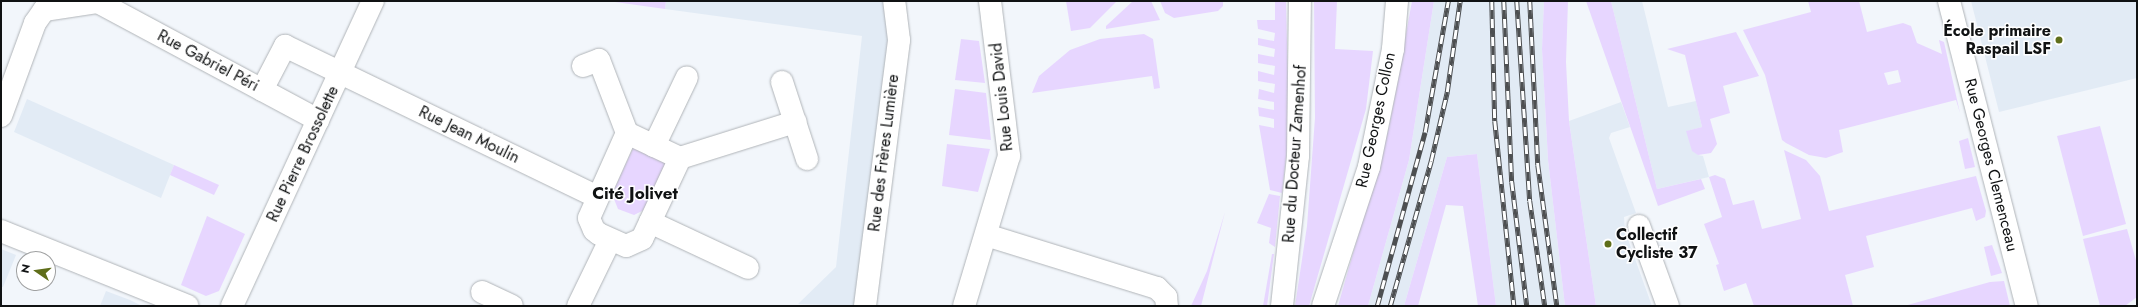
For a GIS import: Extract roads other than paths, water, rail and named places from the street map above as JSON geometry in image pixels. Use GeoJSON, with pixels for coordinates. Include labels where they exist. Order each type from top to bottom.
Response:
{"type":"FeatureCollection","features":[{"type":"Feature","properties":{"kind":"street"},"geometry":{"type":"LineString","coordinates":[[1,116],[35,23],[44,6],[98,1]]}},
{"type":"Feature","properties":{"kind":"street","name":"Rue Gabriel Péri"},"geometry":{"type":"LineString","coordinates":[[98,1],[318,120]]}},
{"type":"Feature","properties":{"kind":"street","name":"Rue Pierre Brossolette"},"geometry":{"type":"LineString","coordinates":[[232,306],[373,1]]}},
{"type":"Feature","properties":{"kind":"street","name":"Rue des Frères Lumière"},"geometry":{"type":"LineString","coordinates":[[865,306],[899,40],[894,1]]}},
{"type":"Feature","properties":{"kind":"street","name":"Rue Louis David"},"geometry":{"type":"LineString","coordinates":[[964,306],[1009,156],[990,1]]}},
{"type":"Feature","properties":{"kind":"street","name":"Rue du Docteur Zamenhof"},"geometry":{"type":"LineString","coordinates":[[1282,306],[1298,156],[1300,1]]}},
{"type":"Feature","properties":{"kind":"street","name":"Rue Georges Collon"},"geometry":{"type":"LineString","coordinates":[[1323,306],[1370,167],[1393,49],[1397,1]]}},
{"type":"Feature","properties":{"kind":"street","name":"Rue Georges Clemenceau"},"geometry":{"type":"LineString","coordinates":[[1949,1],[2027,306]]}},
{"type":"Feature","properties":{"kind":"street","name":"Rue Jean Moulin"},"geometry":{"type":"LineString","coordinates":[[262,90],[285,46],[597,198]]}},
{"type":"Feature","properties":{"kind":"street"},"geometry":{"type":"LineString","coordinates":[[598,60],[628,133],[680,158],[795,122]]}},
{"type":"Feature","properties":{"kind":"street"},"geometry":{"type":"LineString","coordinates":[[654,146],[687,77]]}},
{"type":"Feature","properties":{"kind":"street"},"geometry":{"type":"LineString","coordinates":[[782,82],[807,159]]}},
{"type":"Feature","properties":{"kind":"street"},"geometry":{"type":"LineString","coordinates":[[628,133],[591,211],[591,224],[594,230],[610,240],[626,246],[637,244],[650,222],[680,158]]}},
{"type":"Feature","properties":{"kind":"street"},"geometry":{"type":"LineString","coordinates":[[650,222],[748,268]]}},
{"type":"Feature","properties":{"kind":"street"},"geometry":{"type":"LineString","coordinates":[[1640,226],[1668,306]]}},
{"type":"Feature","properties":{"kind":"street"},"geometry":{"type":"LineString","coordinates":[[1,231],[188,306]]}},
{"type":"Feature","properties":{"kind":"street"},"geometry":{"type":"LineString","coordinates":[[986,235],[1157,288],[1166,297],[1167,306]]}},
{"type":"Feature","properties":{"kind":"street"},"geometry":{"type":"LineString","coordinates":[[578,306],[610,240]]}},
{"type":"Feature","properties":{"kind":"street"},"geometry":{"type":"LineString","coordinates":[[482,292],[512,306]]}},
{"type":"Feature","properties":{"kind":"railway"},"geometry":{"type":"LineString","coordinates":[[1377,306],[1425,132],[1448,1]]}},
{"type":"Feature","properties":{"kind":"railway"},"geometry":{"type":"LineString","coordinates":[[1390,306],[1431,161],[1447,92],[1460,1]]}},
{"type":"Feature","properties":{"kind":"railway"},"geometry":{"type":"LineString","coordinates":[[1492,1],[1495,121],[1514,306]]}},
{"type":"Feature","properties":{"kind":"railway"},"geometry":{"type":"LineString","coordinates":[[1504,1],[1512,182],[1527,306]]}},
{"type":"Feature","properties":{"kind":"railway"},"geometry":{"type":"LineString","coordinates":[[1517,1],[1530,201],[1545,306]]}},
{"type":"Feature","properties":{"kind":"railway"},"geometry":{"type":"LineString","coordinates":[[1530,1],[1538,165],[1557,306]]}},
{"type":"Feature","properties":{"kind":"place","name":"École primaire Raspail LSF"},"geometry":{"type":"Point","coordinates":[2059,40]}},
{"type":"Feature","properties":{"kind":"place","name":"Collectif Cycliste 37"},"geometry":{"type":"Point","coordinates":[1608,244]}},
{"type":"Feature","properties":{"kind":"district","name":"Cité Jolivet"},"geometry":{"type":"Point","coordinates":[635,194]}}]}
